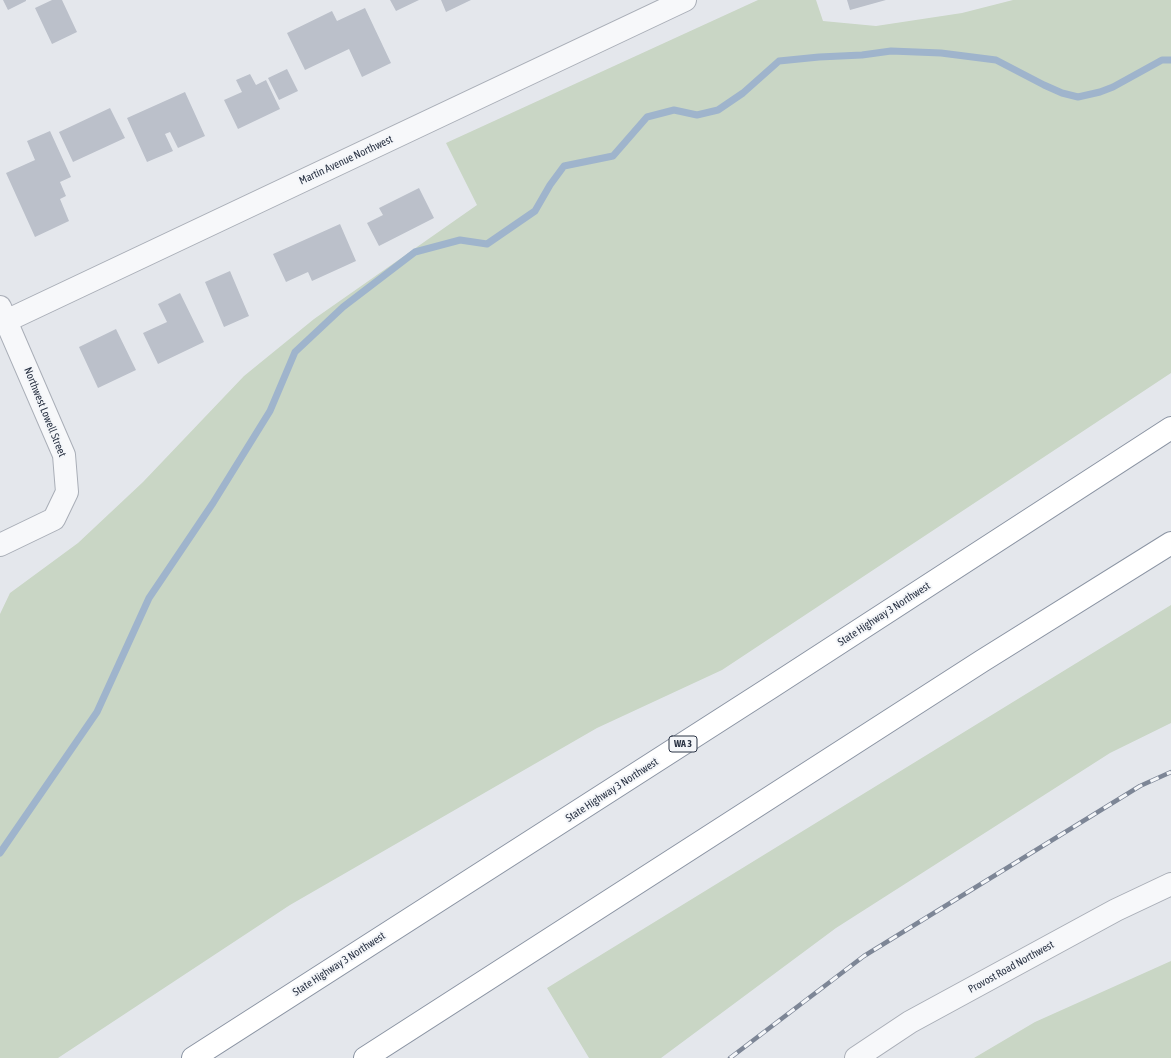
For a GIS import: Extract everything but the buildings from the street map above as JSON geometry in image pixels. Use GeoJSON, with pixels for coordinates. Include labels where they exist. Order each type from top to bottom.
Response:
{"type":"FeatureCollection","features":[{"type":"Feature","properties":{"kind":"highway","name":"State Highway 3 Northwest"},"geometry":{"type":"LineString","coordinates":[[193,1058],[777,684],[1171,428]]}},
{"type":"Feature","properties":{"kind":"highway"},"geometry":{"type":"LineString","coordinates":[[365,1058],[982,662],[1171,543]]}},
{"type":"Feature","properties":{"kind":"street","name":"Martin Avenue Northwest"},"geometry":{"type":"LineString","coordinates":[[3,314],[685,0]]}},
{"type":"Feature","properties":{"kind":"street","name":"Northwest Lowell Street"},"geometry":{"type":"LineString","coordinates":[[0,545],[54,519],[67,492],[64,455],[3,314]]}},
{"type":"Feature","properties":{"kind":"street","name":"Provost Road Northwest"},"geometry":{"type":"LineString","coordinates":[[856,1058],[910,1022],[1116,910],[1171,884]]}},
{"type":"Feature","properties":{"kind":"green space"},"geometry":{"type":"Polygon","coordinates":[[[758,0],[816,0],[823,21],[876,26],[962,13],[1013,0],[1171,0],[1171,373],[722,670],[597,728],[290,905],[58,1058],[0,1058],[0,614],[10,593],[78,543],[143,482],[244,376],[314,319],[477,205],[446,143],[758,0]]]}},
{"type":"Feature","properties":{"kind":"green space"},"geometry":{"type":"Polygon","coordinates":[[[1171,605],[1171,723],[1110,753],[836,928],[661,1058],[589,1058],[547,988],[1171,605]]]}},
{"type":"Feature","properties":{"kind":"green space"},"geometry":{"type":"Polygon","coordinates":[[[1171,961],[1171,1058],[974,1058],[1035,1022],[1171,961]]]}},
{"type":"Feature","properties":{"kind":"waterway"},"geometry":{"type":"LineString","coordinates":[[0,853],[97,712],[149,598],[213,503],[270,411],[295,352],[343,307],[415,252],[460,240],[487,244],[535,211],[550,185],[564,166],[613,156],[647,117],[674,110],[697,115],[718,110],[743,93],[779,61],[862,55],[891,51],[941,53],[996,60],[1044,85],[1062,93],[1078,97],[1100,92],[1113,87],[1162,60],[1171,60]]}},
{"type":"Feature","properties":{"kind":"railway"},"geometry":{"type":"LineString","coordinates":[[730,1058],[864,956],[1140,786],[1171,772]]}}]}
